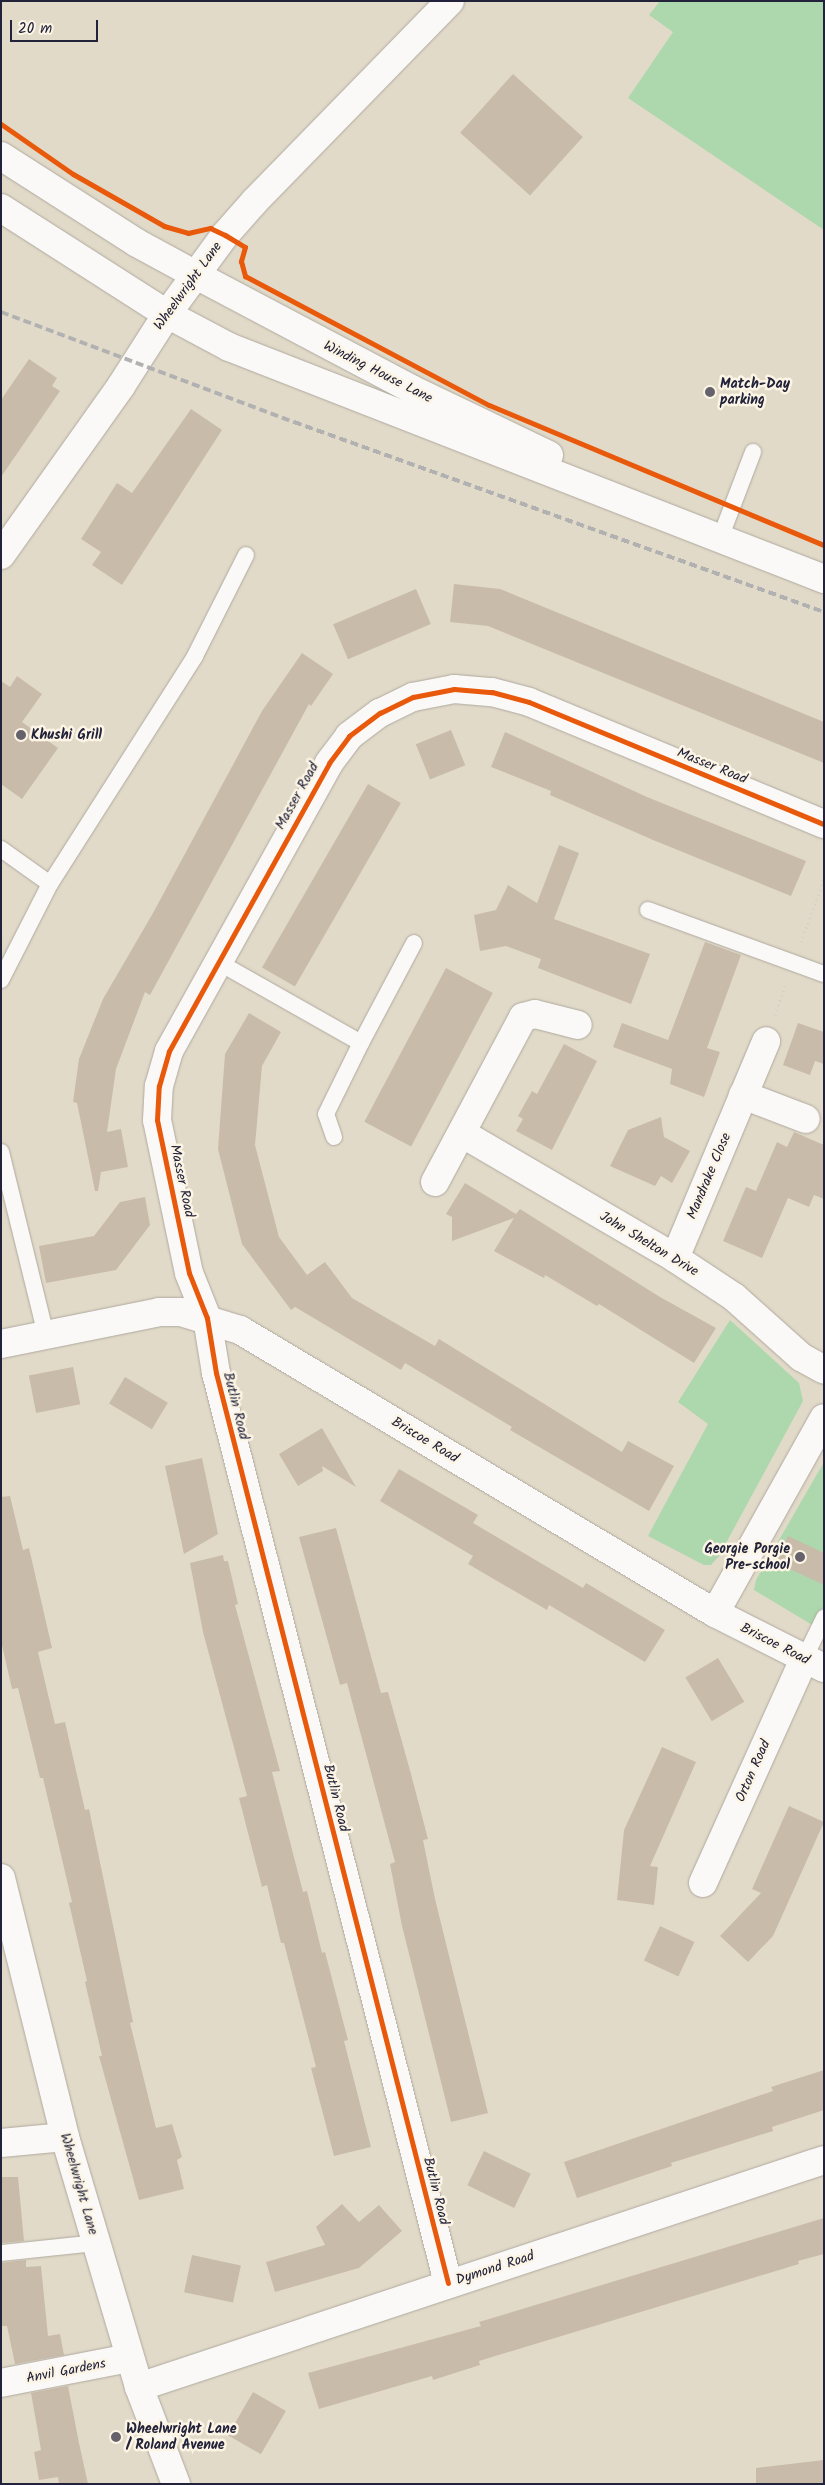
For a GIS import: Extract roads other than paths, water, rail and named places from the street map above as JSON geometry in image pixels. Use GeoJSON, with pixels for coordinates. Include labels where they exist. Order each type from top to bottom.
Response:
{"type":"FeatureCollection","features":[{"type":"Feature","properties":{"kind":"street","name":"Wheelwright Lane"},"geometry":{"type":"LineString","coordinates":[[5,542],[121,386],[167,314],[255,201],[450,1]]}},
{"type":"Feature","properties":{"kind":"street","name":"Winding House Lane"},"geometry":{"type":"LineString","coordinates":[[1,156],[137,243],[411,389],[770,559]]}},
{"type":"Feature","properties":{"kind":"street","name":"Winding House Lane"},"geometry":{"type":"LineString","coordinates":[[1,208],[167,314],[229,347],[824,580]]}},
{"type":"Feature","properties":{"kind":"street","name":"Masser Road"},"geometry":{"type":"LineString","coordinates":[[207,1318],[189,1273],[158,1112],[159,1086],[169,1051],[329,763],[349,736],[380,713],[413,697],[454,689],[492,692],[530,702],[824,824]]}},
{"type":"Feature","properties":{"kind":"street"},"geometry":{"type":"LineString","coordinates":[[435,1182],[463,1134],[524,1017],[535,1014],[578,1026]]}},
{"type":"Feature","properties":{"kind":"street","name":"Mandrake Close"},"geometry":{"type":"LineString","coordinates":[[675,1258],[766,1041]]}},
{"type":"Feature","properties":{"kind":"street"},"geometry":{"type":"LineString","coordinates":[[743,1094],[806,1119]]}},
{"type":"Feature","properties":{"kind":"street","name":"John Shelton Drive"},"geometry":{"type":"LineString","coordinates":[[463,1134],[675,1258],[734,1297],[801,1357],[824,1370]]}},
{"type":"Feature","properties":{"kind":"street","name":"Briscoe Road"},"geometry":{"type":"LineString","coordinates":[[1,1344],[160,1312],[181,1312],[207,1318],[240,1330],[715,1613],[814,1664]]}},
{"type":"Feature","properties":{"kind":"street","name":"Butlin Road"},"geometry":{"type":"LineString","coordinates":[[207,1318],[216,1373],[448,2283]]}},
{"type":"Feature","properties":{"kind":"street"},"geometry":{"type":"LineString","coordinates":[[715,1613],[824,1418]]}},
{"type":"Feature","properties":{"kind":"street","name":"Orton Road"},"geometry":{"type":"LineString","coordinates":[[703,1883],[814,1664]]}},
{"type":"Feature","properties":{"kind":"street","name":"Wheelwright Lane"},"geometry":{"type":"LineString","coordinates":[[1,1878],[65,2137],[139,2387],[176,2484]]}},
{"type":"Feature","properties":{"kind":"street"},"geometry":{"type":"LineString","coordinates":[[1,2142],[65,2137]]}},
{"type":"Feature","properties":{"kind":"street","name":"Dymond Road"},"geometry":{"type":"LineString","coordinates":[[139,2387],[448,2283],[824,2160]]}},
{"type":"Feature","properties":{"kind":"street","name":"Anvil Gardens"},"geometry":{"type":"LineString","coordinates":[[1,2383],[130,2358]]}},
{"type":"Feature","properties":{"kind":"lane"},"geometry":{"type":"LineString","coordinates":[[722,536],[753,452]]}},
{"type":"Feature","properties":{"kind":"lane"},"geometry":{"type":"LineString","coordinates":[[1,980],[50,884],[195,656],[246,554]]}},
{"type":"Feature","properties":{"kind":"lane"},"geometry":{"type":"LineString","coordinates":[[1,850],[50,884]]}},
{"type":"Feature","properties":{"kind":"lane"},"geometry":{"type":"LineString","coordinates":[[648,910],[824,974]]}},
{"type":"Feature","properties":{"kind":"lane"},"geometry":{"type":"LineString","coordinates":[[334,1137],[326,1114],[414,943]]}},
{"type":"Feature","properties":{"kind":"lane"},"geometry":{"type":"LineString","coordinates":[[218,962],[361,1043]]}},
{"type":"Feature","properties":{"kind":"lane"},"geometry":{"type":"LineString","coordinates":[[1,1152],[46,1335]]}},
{"type":"Feature","properties":{"kind":"lane"},"geometry":{"type":"LineString","coordinates":[[814,1664],[824,1618]]}},
{"type":"Feature","properties":{"kind":"lane"},"geometry":{"type":"LineString","coordinates":[[1,2253],[96,2244]]}},
{"type":"Feature","properties":{"kind":"railway"},"geometry":{"type":"LineString","coordinates":[[1,312],[294,422],[824,612]]}},
{"type":"Feature","properties":{"kind":"place","name":"Match-Day parking"},"geometry":{"type":"Point","coordinates":[710,392]}},
{"type":"Feature","properties":{"kind":"place","name":"Khushi Grill"},"geometry":{"type":"Point","coordinates":[21,735]}},
{"type":"Feature","properties":{"kind":"place","name":"Georgie Porgie Pre-school"},"geometry":{"type":"Point","coordinates":[800,1557]}},
{"type":"Feature","properties":{"kind":"place","name":"Wheelwright Lane / Roland Avenue"},"geometry":{"type":"Point","coordinates":[116,2437]}}]}
